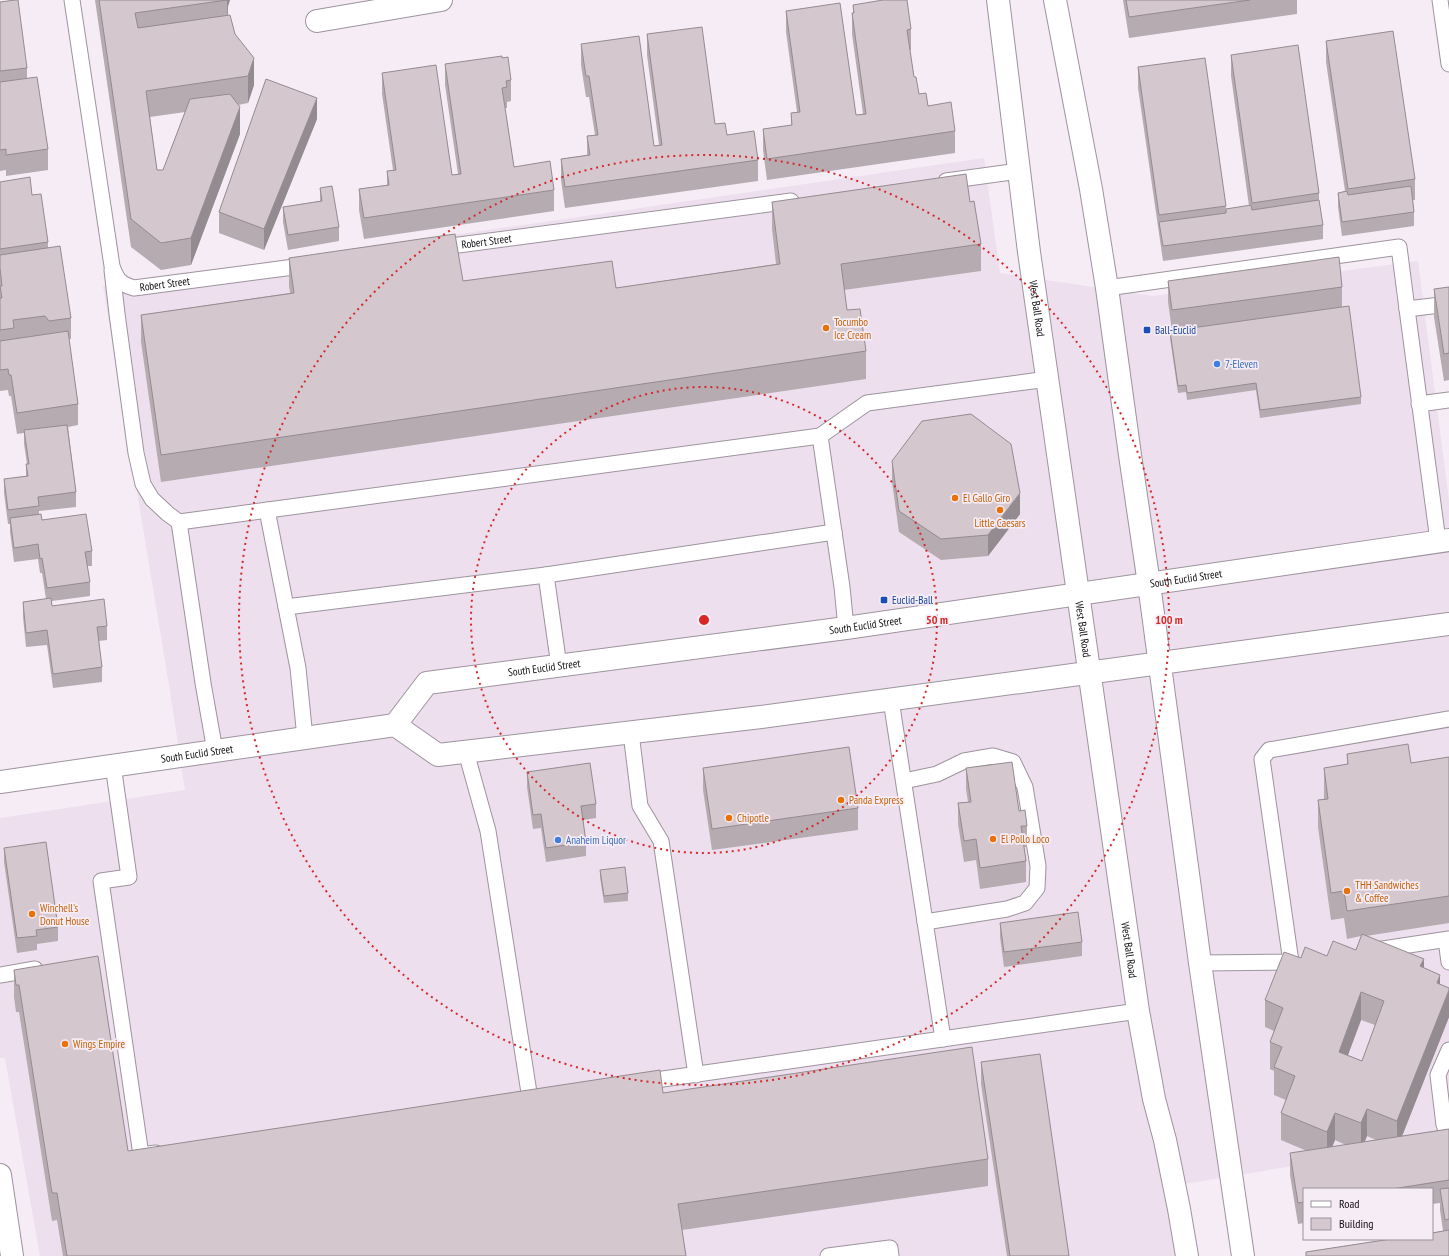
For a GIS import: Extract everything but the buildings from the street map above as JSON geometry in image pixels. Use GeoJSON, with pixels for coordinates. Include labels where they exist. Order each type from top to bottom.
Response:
{"type":"FeatureCollection","features":[{"type":"Feature","properties":{"kind":"main road"},"geometry":{"type":"LineString","coordinates":[[317,21],[441,0]]}},
{"type":"Feature","properties":{"kind":"main road","name":"West Ball Road"},"geometry":{"type":"LineString","coordinates":[[998,0],[1019,171],[1138,1011],[1154,1099],[1165,1140],[1187,1256]]}},
{"type":"Feature","properties":{"kind":"main road"},"geometry":{"type":"LineString","coordinates":[[1055,0],[1089,181],[1107,288],[1149,584],[1200,963],[1243,1256]]}},
{"type":"Feature","properties":{"kind":"main road","name":"South Euclid Street"},"geometry":{"type":"LineString","coordinates":[[0,782],[395,724],[427,684],[846,628],[1443,541]]}},
{"type":"Feature","properties":{"kind":"main road"},"geometry":{"type":"LineString","coordinates":[[395,724],[438,755],[631,733],[891,700],[1449,624]]}},
{"type":"Feature","properties":{"kind":"main road"},"geometry":{"type":"LineString","coordinates":[[0,1175],[11,1256]]}},
{"type":"Feature","properties":{"kind":"lane","name":"Robert Street"},"geometry":{"type":"LineString","coordinates":[[72,0],[112,266],[117,279],[134,288],[324,262]]}},
{"type":"Feature","properties":{"kind":"lane"},"geometry":{"type":"LineString","coordinates":[[1440,0],[1449,64]]}},
{"type":"Feature","properties":{"kind":"lane"},"geometry":{"type":"LineString","coordinates":[[935,182],[1019,171]]}},
{"type":"Feature","properties":{"kind":"lane","name":"Robert Street"},"geometry":{"type":"LineString","coordinates":[[420,250],[808,199]]}},
{"type":"Feature","properties":{"kind":"lane"},"geometry":{"type":"LineString","coordinates":[[1107,288],[1399,247],[1419,404],[1443,541]]}},
{"type":"Feature","properties":{"kind":"lane"},"geometry":{"type":"LineString","coordinates":[[112,266],[132,430],[142,484],[152,499],[179,522],[820,436],[867,403],[1048,379]]}},
{"type":"Feature","properties":{"kind":"lane"},"geometry":{"type":"LineString","coordinates":[[1407,309],[1449,304]]}},
{"type":"Feature","properties":{"kind":"lane"},"geometry":{"type":"LineString","coordinates":[[1419,404],[1449,400]]}},
{"type":"Feature","properties":{"kind":"lane"},"geometry":{"type":"LineString","coordinates":[[820,436],[842,587],[846,628]]}},
{"type":"Feature","properties":{"kind":"lane"},"geometry":{"type":"LineString","coordinates":[[266,510],[298,668],[305,738]]}},
{"type":"Feature","properties":{"kind":"lane"},"geometry":{"type":"LineString","coordinates":[[179,522],[203,683],[215,751]]}},
{"type":"Feature","properties":{"kind":"lane"},"geometry":{"type":"LineString","coordinates":[[286,607],[546,575],[834,532]]}},
{"type":"Feature","properties":{"kind":"lane"},"geometry":{"type":"LineString","coordinates":[[546,575],[559,666]]}},
{"type":"Feature","properties":{"kind":"lane"},"geometry":{"type":"LineString","coordinates":[[891,700],[943,1039]]}},
{"type":"Feature","properties":{"kind":"lane"},"geometry":{"type":"LineString","coordinates":[[1200,963],[1299,961],[1262,759],[1270,750],[1449,719]]}},
{"type":"Feature","properties":{"kind":"lane"},"geometry":{"type":"LineString","coordinates":[[631,733],[640,806],[661,841],[696,1074]]}},
{"type":"Feature","properties":{"kind":"lane"},"geometry":{"type":"LineString","coordinates":[[466,752],[488,831],[530,1099]]}},
{"type":"Feature","properties":{"kind":"lane"},"geometry":{"type":"LineString","coordinates":[[904,781],[937,774],[964,762],[993,756],[1013,762],[1025,787],[1038,866],[1037,888],[1025,902],[1007,909],[925,922]]}},
{"type":"Feature","properties":{"kind":"lane"},"geometry":{"type":"LineString","coordinates":[[113,765],[129,877],[101,881],[141,1155],[173,1150]]}},
{"type":"Feature","properties":{"kind":"lane"},"geometry":{"type":"LineString","coordinates":[[1360,952],[1447,940],[1449,962]]}},
{"type":"Feature","properties":{"kind":"lane"},"geometry":{"type":"LineString","coordinates":[[98,959],[112,956]]}},
{"type":"Feature","properties":{"kind":"lane"},"geometry":{"type":"LineString","coordinates":[[0,975],[52,966]]}},
{"type":"Feature","properties":{"kind":"lane"},"geometry":{"type":"LineString","coordinates":[[627,1085],[1138,1011]]}},
{"type":"Feature","properties":{"kind":"lane"},"geometry":{"type":"LineString","coordinates":[[1449,1050],[1438,1075],[1444,1125],[1449,1124]]}},
{"type":"Feature","properties":{"kind":"lane"},"geometry":{"type":"LineString","coordinates":[[828,1256],[890,1248],[891,1256]]}},
{"type":"Feature","properties":{"kind":"shaded area"},"geometry":{"type":"Polygon","coordinates":[[[984,158],[1000,273],[1153,296],[1418,261],[1449,501],[1449,1140],[1178,1185],[1187,1256],[40,1256],[5,1058],[0,1058],[0,818],[185,790],[103,286],[984,158]]]}},
{"type":"Feature","properties":{"kind":"place","name":"Tocumbo Ice Cream"},"geometry":{"type":"Point","coordinates":[826,328]}},
{"type":"Feature","properties":{"kind":"place","name":"Ball-Euclid"},"geometry":{"type":"Point","coordinates":[1147,330]}},
{"type":"Feature","properties":{"kind":"place","name":"7-Eleven"},"geometry":{"type":"Point","coordinates":[1217,364]}},
{"type":"Feature","properties":{"kind":"place","name":"El Gallo Giro"},"geometry":{"type":"Point","coordinates":[955,498]}},
{"type":"Feature","properties":{"kind":"place","name":"Little Caesars"},"geometry":{"type":"Point","coordinates":[1000,510]}},
{"type":"Feature","properties":{"kind":"place","name":"Euclid-Ball"},"geometry":{"type":"Point","coordinates":[884,600]}},
{"type":"Feature","properties":{"kind":"place","name":"Panda Express"},"geometry":{"type":"Point","coordinates":[841,800]}},
{"type":"Feature","properties":{"kind":"place","name":"Chipotle"},"geometry":{"type":"Point","coordinates":[729,818]}},
{"type":"Feature","properties":{"kind":"place","name":"El Pollo Loco"},"geometry":{"type":"Point","coordinates":[993,839]}},
{"type":"Feature","properties":{"kind":"place","name":"Anaheim Liquor"},"geometry":{"type":"Point","coordinates":[558,840]}},
{"type":"Feature","properties":{"kind":"place","name":"THH Sandwiches & Coffee"},"geometry":{"type":"Point","coordinates":[1347,891]}},
{"type":"Feature","properties":{"kind":"place","name":"Winchell's Donut House"},"geometry":{"type":"Point","coordinates":[32,914]}},
{"type":"Feature","properties":{"kind":"place","name":"Wings Empire"},"geometry":{"type":"Point","coordinates":[65,1044]}}]}
